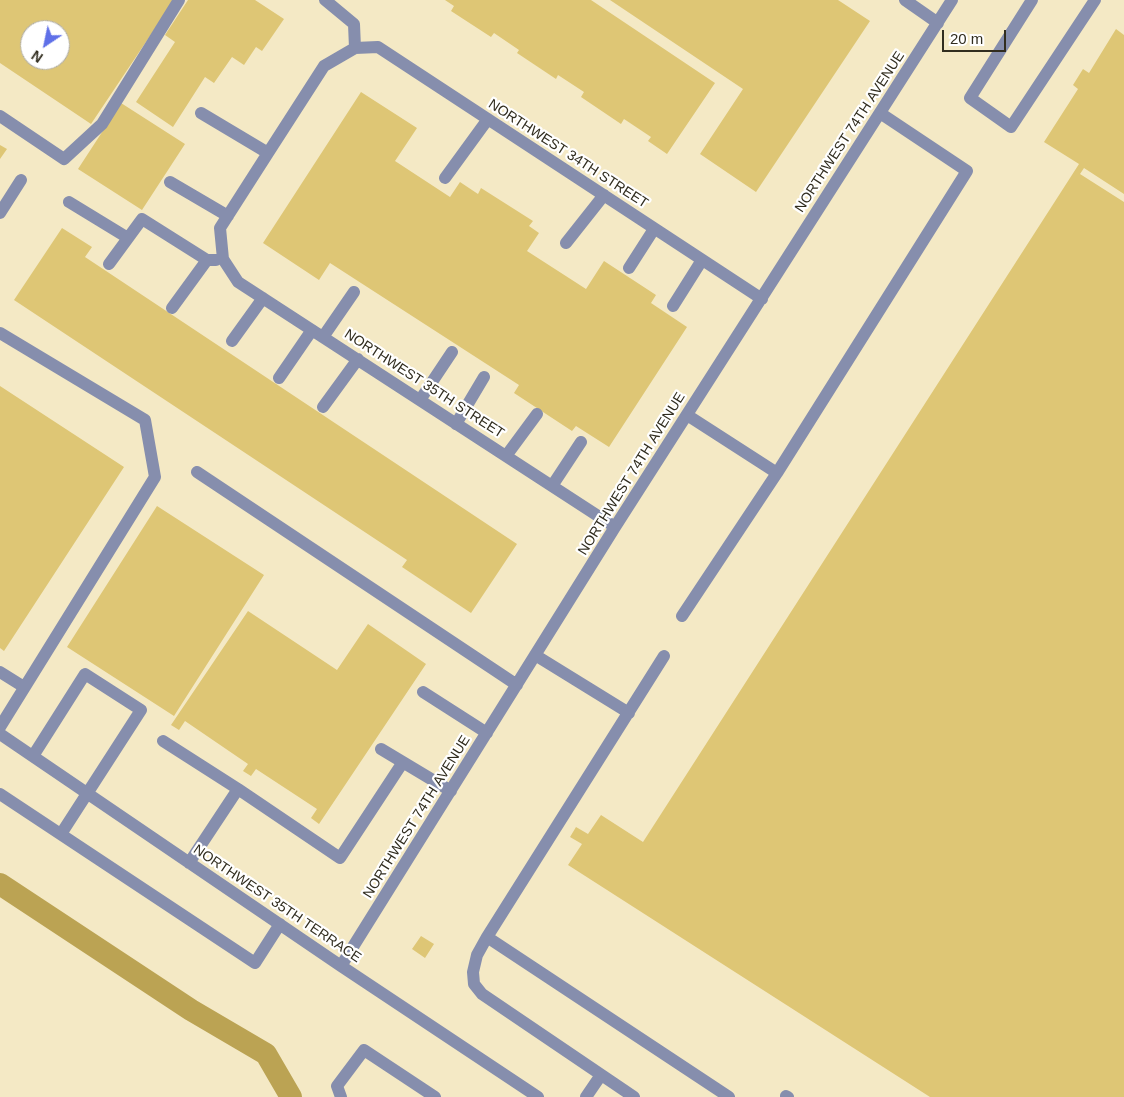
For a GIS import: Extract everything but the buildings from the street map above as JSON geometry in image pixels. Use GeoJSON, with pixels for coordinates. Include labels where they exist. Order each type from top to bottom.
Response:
{"type":"FeatureCollection","features":[{"type":"Feature","properties":{"kind":"street"},"geometry":{"type":"LineString","coordinates":[[0,116],[64,159],[102,124],[179,0]]}},
{"type":"Feature","properties":{"kind":"street"},"geometry":{"type":"LineString","coordinates":[[109,264],[142,219],[207,260],[223,259],[220,228],[324,66],[355,48],[354,24],[326,0]]}},
{"type":"Feature","properties":{"kind":"street"},"geometry":{"type":"LineString","coordinates":[[905,0],[938,23]]}},
{"type":"Feature","properties":{"kind":"street","name":"NORTHWEST 74TH AVENUE"},"geometry":{"type":"LineString","coordinates":[[342,966],[615,527],[952,0]]}},
{"type":"Feature","properties":{"kind":"street"},"geometry":{"type":"LineString","coordinates":[[1032,0],[970,98],[1011,127],[1095,0]]}},
{"type":"Feature","properties":{"kind":"street","name":"NORTHWEST 34TH STREET"},"geometry":{"type":"LineString","coordinates":[[355,48],[378,47],[762,299]]}},
{"type":"Feature","properties":{"kind":"street"},"geometry":{"type":"LineString","coordinates":[[201,113],[268,153]]}},
{"type":"Feature","properties":{"kind":"street"},"geometry":{"type":"LineString","coordinates":[[682,616],[967,171],[880,114]]}},
{"type":"Feature","properties":{"kind":"street"},"geometry":{"type":"LineString","coordinates":[[445,178],[488,119]]}},
{"type":"Feature","properties":{"kind":"street"},"geometry":{"type":"LineString","coordinates":[[0,213],[21,180]]}},
{"type":"Feature","properties":{"kind":"street"},"geometry":{"type":"LineString","coordinates":[[170,182],[228,216]]}},
{"type":"Feature","properties":{"kind":"street"},"geometry":{"type":"LineString","coordinates":[[566,243],[604,195]]}},
{"type":"Feature","properties":{"kind":"street"},"geometry":{"type":"LineString","coordinates":[[70,202],[128,238]]}},
{"type":"Feature","properties":{"kind":"street"},"geometry":{"type":"LineString","coordinates":[[629,268],[654,228]]}},
{"type":"Feature","properties":{"kind":"street","name":"NORTHWEST 35TH STREET"},"geometry":{"type":"LineString","coordinates":[[223,259],[238,282],[615,527]]}},
{"type":"Feature","properties":{"kind":"street"},"geometry":{"type":"LineString","coordinates":[[172,308],[207,260]]}},
{"type":"Feature","properties":{"kind":"street"},"geometry":{"type":"LineString","coordinates":[[673,306],[702,260]]}},
{"type":"Feature","properties":{"kind":"street"},"geometry":{"type":"LineString","coordinates":[[279,378],[354,292]]}},
{"type":"Feature","properties":{"kind":"street"},"geometry":{"type":"LineString","coordinates":[[232,341],[263,298]]}},
{"type":"Feature","properties":{"kind":"street"},"geometry":{"type":"LineString","coordinates":[[0,333],[144,420],[155,477],[0,727]]}},
{"type":"Feature","properties":{"kind":"street"},"geometry":{"type":"LineString","coordinates":[[420,400],[452,352]]}},
{"type":"Feature","properties":{"kind":"street"},"geometry":{"type":"LineString","coordinates":[[323,407],[358,360]]}},
{"type":"Feature","properties":{"kind":"street"},"geometry":{"type":"LineString","coordinates":[[456,424],[484,377]]}},
{"type":"Feature","properties":{"kind":"street"},"geometry":{"type":"LineString","coordinates":[[506,456],[537,414]]}},
{"type":"Feature","properties":{"kind":"street"},"geometry":{"type":"LineString","coordinates":[[687,415],[776,472]]}},
{"type":"Feature","properties":{"kind":"street"},"geometry":{"type":"LineString","coordinates":[[552,486],[581,442]]}},
{"type":"Feature","properties":{"kind":"street"},"geometry":{"type":"LineString","coordinates":[[196,472],[517,685]]}},
{"type":"Feature","properties":{"kind":"street"},"geometry":{"type":"LineString","coordinates":[[535,656],[628,713]]}},
{"type":"Feature","properties":{"kind":"street"},"geometry":{"type":"LineString","coordinates":[[634,1097],[482,994],[474,984],[472,972],[477,955],[487,938],[664,656]]}},
{"type":"Feature","properties":{"kind":"street"},"geometry":{"type":"LineString","coordinates":[[0,672],[24,687]]}},
{"type":"Feature","properties":{"kind":"street"},"geometry":{"type":"LineString","coordinates":[[33,756],[85,674],[141,710],[61,834]]}},
{"type":"Feature","properties":{"kind":"street"},"geometry":{"type":"LineString","coordinates":[[423,692],[487,733]]}},
{"type":"Feature","properties":{"kind":"street","name":"NORTHWEST 35TH TERRACE"},"geometry":{"type":"LineString","coordinates":[[0,734],[538,1097]]}},
{"type":"Feature","properties":{"kind":"street"},"geometry":{"type":"LineString","coordinates":[[163,741],[340,858],[403,762]]}},
{"type":"Feature","properties":{"kind":"street"},"geometry":{"type":"LineString","coordinates":[[381,748],[451,791]]}},
{"type":"Feature","properties":{"kind":"street"},"geometry":{"type":"LineString","coordinates":[[189,863],[238,789]]}},
{"type":"Feature","properties":{"kind":"street"},"geometry":{"type":"LineString","coordinates":[[0,794],[255,962],[280,924]]}},
{"type":"Feature","properties":{"kind":"street"},"geometry":{"type":"LineString","coordinates":[[487,938],[729,1097]]}},
{"type":"Feature","properties":{"kind":"street"},"geometry":{"type":"LineString","coordinates":[[341,1097],[337,1086],[364,1050],[435,1097]]}},
{"type":"Feature","properties":{"kind":"street"},"geometry":{"type":"LineString","coordinates":[[586,1097],[601,1075]]}},
{"type":"Feature","properties":{"kind":"waterway"},"geometry":{"type":"LineString","coordinates":[[0,884],[191,1010],[266,1054],[291,1097]]}}]}
